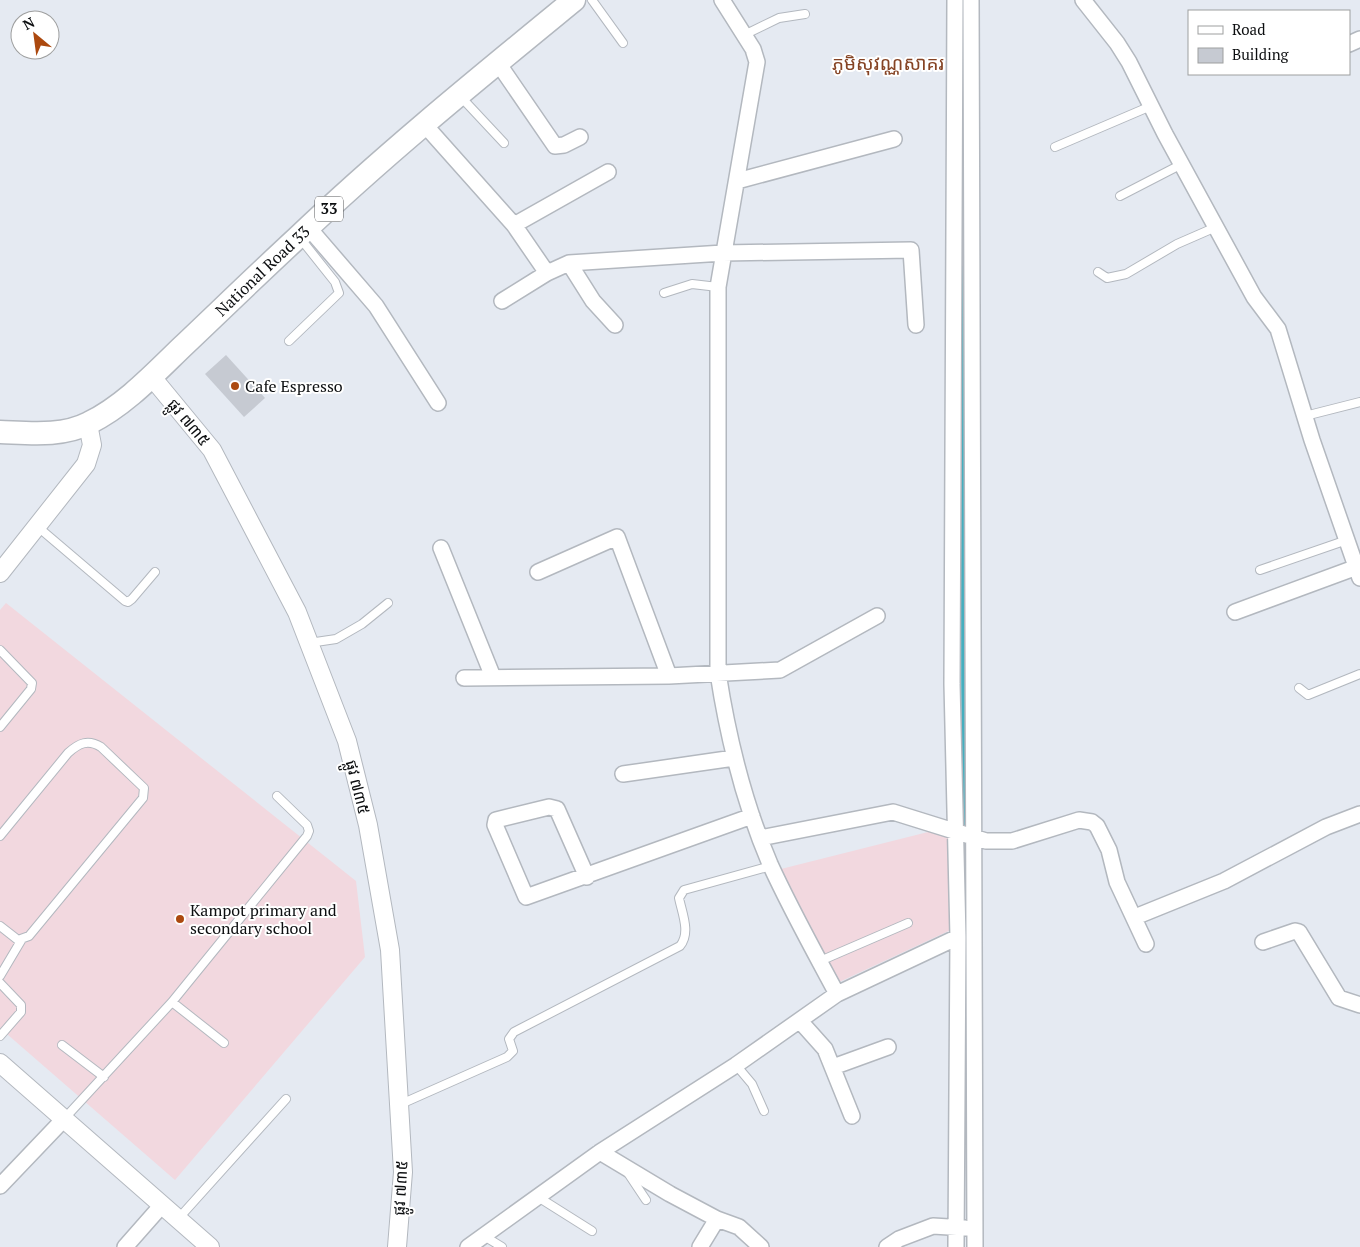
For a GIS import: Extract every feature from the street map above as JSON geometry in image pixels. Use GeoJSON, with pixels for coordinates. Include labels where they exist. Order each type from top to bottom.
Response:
{"type":"FeatureCollection","features":[{"type":"Feature","properties":{"kind":"main road","name":"National Road 33"},"geometry":{"type":"LineString","coordinates":[[0,432],[50,433],[88,424],[114,408],[151,376],[303,232],[424,124],[574,0]]}},
{"type":"Feature","properties":{"kind":"street"},"geometry":{"type":"LineString","coordinates":[[722,0],[756,55],[757,62],[718,287],[718,673],[727,732],[760,838],[771,866],[837,994]]}},
{"type":"Feature","properties":{"kind":"street"},"geometry":{"type":"LineString","coordinates":[[955,0],[952,684],[958,937],[956,1247]]}},
{"type":"Feature","properties":{"kind":"street"},"geometry":{"type":"LineString","coordinates":[[971,0],[975,1247]]}},
{"type":"Feature","properties":{"kind":"street"},"geometry":{"type":"LineString","coordinates":[[1083,0],[1117,43],[1254,297],[1278,329],[1305,416],[1359,572],[1235,612]]}},
{"type":"Feature","properties":{"kind":"street"},"geometry":{"type":"LineString","coordinates":[[498,63],[555,146],[564,145],[580,137]]}},
{"type":"Feature","properties":{"kind":"street"},"geometry":{"type":"LineString","coordinates":[[424,124],[514,225],[547,273]]}},
{"type":"Feature","properties":{"kind":"street"},"geometry":{"type":"LineString","coordinates":[[737,181],[894,139]]}},
{"type":"Feature","properties":{"kind":"street"},"geometry":{"type":"LineString","coordinates":[[514,225],[608,172]]}},
{"type":"Feature","properties":{"kind":"street"},"geometry":{"type":"LineString","coordinates":[[303,232],[376,306],[438,403]]}},
{"type":"Feature","properties":{"kind":"street"},"geometry":{"type":"LineString","coordinates":[[502,300],[547,273],[570,263],[723,253],[911,250],[916,325]]}},
{"type":"Feature","properties":{"kind":"street"},"geometry":{"type":"LineString","coordinates":[[570,263],[593,301],[615,325]]}},
{"type":"Feature","properties":{"kind":"street","name":"ផ្លូវ ៧៣៥"},"geometry":{"type":"LineString","coordinates":[[151,376],[212,450],[297,612],[347,741],[368,825],[390,950],[401,1104],[403,1172],[397,1247]]}},
{"type":"Feature","properties":{"kind":"street"},"geometry":{"type":"LineString","coordinates":[[0,573],[86,464],[92,445],[88,424]]}},
{"type":"Feature","properties":{"kind":"street"},"geometry":{"type":"LineString","coordinates":[[538,572],[618,537],[670,676]]}},
{"type":"Feature","properties":{"kind":"street"},"geometry":{"type":"LineString","coordinates":[[441,548],[493,677]]}},
{"type":"Feature","properties":{"kind":"street"},"geometry":{"type":"LineString","coordinates":[[464,678],[670,676],[780,670],[876,616]]}},
{"type":"Feature","properties":{"kind":"street"},"geometry":{"type":"LineString","coordinates":[[623,774],[734,758]]}},
{"type":"Feature","properties":{"kind":"street"},"geometry":{"type":"LineString","coordinates":[[587,877],[557,809],[549,807],[496,820],[495,825],[526,897],[587,877],[752,816]]}},
{"type":"Feature","properties":{"kind":"street"},"geometry":{"type":"LineString","coordinates":[[760,838],[893,812],[956,831],[975,839],[1012,841],[1079,820],[1092,822],[1109,850],[1117,882],[1146,944]]}},
{"type":"Feature","properties":{"kind":"street"},"geometry":{"type":"LineString","coordinates":[[1135,917],[1224,881],[1326,827],[1360,814]]}},
{"type":"Feature","properties":{"kind":"street"},"geometry":{"type":"LineString","coordinates":[[1263,942],[1295,931],[1299,932],[1339,998],[1360,1004]]}},
{"type":"Feature","properties":{"kind":"street"},"geometry":{"type":"LineString","coordinates":[[468,1247],[600,1152],[736,1065],[837,994],[958,937]]}},
{"type":"Feature","properties":{"kind":"street"},"geometry":{"type":"LineString","coordinates":[[800,1021],[825,1049],[852,1116]]}},
{"type":"Feature","properties":{"kind":"street"},"geometry":{"type":"LineString","coordinates":[[833,1067],[888,1047]]}},
{"type":"Feature","properties":{"kind":"street"},"geometry":{"type":"LineString","coordinates":[[0,1063],[210,1247]]}},
{"type":"Feature","properties":{"kind":"street"},"geometry":{"type":"LineString","coordinates":[[0,1186],[64,1119]]}},
{"type":"Feature","properties":{"kind":"street"},"geometry":{"type":"LineString","coordinates":[[600,1152],[717,1219],[739,1227],[762,1247]]}},
{"type":"Feature","properties":{"kind":"street"},"geometry":{"type":"LineString","coordinates":[[125,1247],[162,1205]]}},
{"type":"Feature","properties":{"kind":"street"},"geometry":{"type":"LineString","coordinates":[[700,1247],[717,1219]]}},
{"type":"Feature","properties":{"kind":"street"},"geometry":{"type":"LineString","coordinates":[[886,1247],[900,1239],[933,1226],[976,1229]]}},
{"type":"Feature","properties":{"kind":"lane"},"geometry":{"type":"LineString","coordinates":[[592,0],[623,43]]}},
{"type":"Feature","properties":{"kind":"lane"},"geometry":{"type":"LineString","coordinates":[[744,35],[780,18],[805,14]]}},
{"type":"Feature","properties":{"kind":"lane"},"geometry":{"type":"LineString","coordinates":[[459,94],[504,142]]}},
{"type":"Feature","properties":{"kind":"lane"},"geometry":{"type":"LineString","coordinates":[[1055,148],[1151,106]]}},
{"type":"Feature","properties":{"kind":"lane"},"geometry":{"type":"LineString","coordinates":[[1120,196],[1182,164]]}},
{"type":"Feature","properties":{"kind":"lane"},"geometry":{"type":"LineString","coordinates":[[1098,272],[1107,278],[1126,274],[1177,244],[1216,227]]}},
{"type":"Feature","properties":{"kind":"lane"},"geometry":{"type":"LineString","coordinates":[[289,341],[338,293],[335,282],[303,232]]}},
{"type":"Feature","properties":{"kind":"lane"},"geometry":{"type":"LineString","coordinates":[[664,293],[692,284],[718,287]]}},
{"type":"Feature","properties":{"kind":"lane"},"geometry":{"type":"LineString","coordinates":[[1305,416],[1360,402]]}},
{"type":"Feature","properties":{"kind":"lane"},"geometry":{"type":"LineString","coordinates":[[38,527],[124,601],[128,602],[132,599],[155,572]]}},
{"type":"Feature","properties":{"kind":"lane"},"geometry":{"type":"LineString","coordinates":[[1260,570],[1348,540]]}},
{"type":"Feature","properties":{"kind":"lane"},"geometry":{"type":"LineString","coordinates":[[309,643],[336,639],[362,624],[388,603]]}},
{"type":"Feature","properties":{"kind":"lane"},"geometry":{"type":"LineString","coordinates":[[0,650],[32,683],[32,689],[0,727]]}},
{"type":"Feature","properties":{"kind":"lane"},"geometry":{"type":"LineString","coordinates":[[1299,688],[1305,695],[1313,694],[1360,674]]}},
{"type":"Feature","properties":{"kind":"lane"},"geometry":{"type":"LineString","coordinates":[[0,976],[22,940],[29,936],[36,928],[143,798],[145,792],[139,782],[101,747],[94,743],[80,744],[68,753],[1,832]]}},
{"type":"Feature","properties":{"kind":"lane"},"geometry":{"type":"LineString","coordinates":[[64,1119],[104,1078],[172,1002],[309,834],[307,825],[277,796]]}},
{"type":"Feature","properties":{"kind":"lane"},"geometry":{"type":"LineString","coordinates":[[401,1104],[507,1057],[513,1051],[509,1039],[514,1032],[680,946],[684,941],[686,933],[679,898],[684,890],[771,866]]}},
{"type":"Feature","properties":{"kind":"lane"},"geometry":{"type":"LineString","coordinates":[[820,961],[908,923]]}},
{"type":"Feature","properties":{"kind":"lane"},"geometry":{"type":"LineString","coordinates":[[0,926],[14,938],[22,940]]}},
{"type":"Feature","properties":{"kind":"lane"},"geometry":{"type":"LineString","coordinates":[[0,983],[21,1005],[21,1012],[0,1036]]}},
{"type":"Feature","properties":{"kind":"lane"},"geometry":{"type":"LineString","coordinates":[[172,1002],[224,1043]]}},
{"type":"Feature","properties":{"kind":"lane"},"geometry":{"type":"LineString","coordinates":[[62,1045],[104,1078]]}},
{"type":"Feature","properties":{"kind":"lane"},"geometry":{"type":"LineString","coordinates":[[736,1065],[752,1084],[764,1111]]}},
{"type":"Feature","properties":{"kind":"lane"},"geometry":{"type":"LineString","coordinates":[[178,1219],[286,1099]]}},
{"type":"Feature","properties":{"kind":"lane"},"geometry":{"type":"LineString","coordinates":[[629,1168],[628,1173],[646,1200]]}},
{"type":"Feature","properties":{"kind":"lane"},"geometry":{"type":"LineString","coordinates":[[538,1198],[592,1231]]}},
{"type":"Feature","properties":{"kind":"lane"},"geometry":{"type":"LineString","coordinates":[[484,1236],[502,1247]]}},
{"type":"Feature","properties":{"kind":"shaded area","name":"Kampot primary and secondary school"},"geometry":{"type":"Polygon","coordinates":[[[6,603],[356,881],[365,957],[175,1180],[0,1028],[0,610],[6,603]]]}},
{"type":"Feature","properties":{"kind":"shaded area"},"geometry":{"type":"Polygon","coordinates":[[[932,831],[952,838],[955,928],[835,984],[777,870],[932,831]]]}},
{"type":"Feature","properties":{"kind":"building","name":"Cafe Espresso"},"geometry":{"type":"Polygon","coordinates":[[[226,355],[265,398],[244,417],[205,374],[226,355]]]}},
{"type":"Feature","properties":{"kind":"waterway"},"geometry":{"type":"LineString","coordinates":[[962,116],[964,891]]}},
{"type":"Feature","properties":{"kind":"place","name":"Cafe Espresso"},"geometry":{"type":"Point","coordinates":[235,386]}},
{"type":"Feature","properties":{"kind":"place","name":"Kampot primary and secondary school"},"geometry":{"type":"Point","coordinates":[180,919]}},
{"type":"Feature","properties":{"kind":"district","name":"ភូមិសុវណ្ណសាគរ"},"geometry":{"type":"Point","coordinates":[888,63]}}]}
